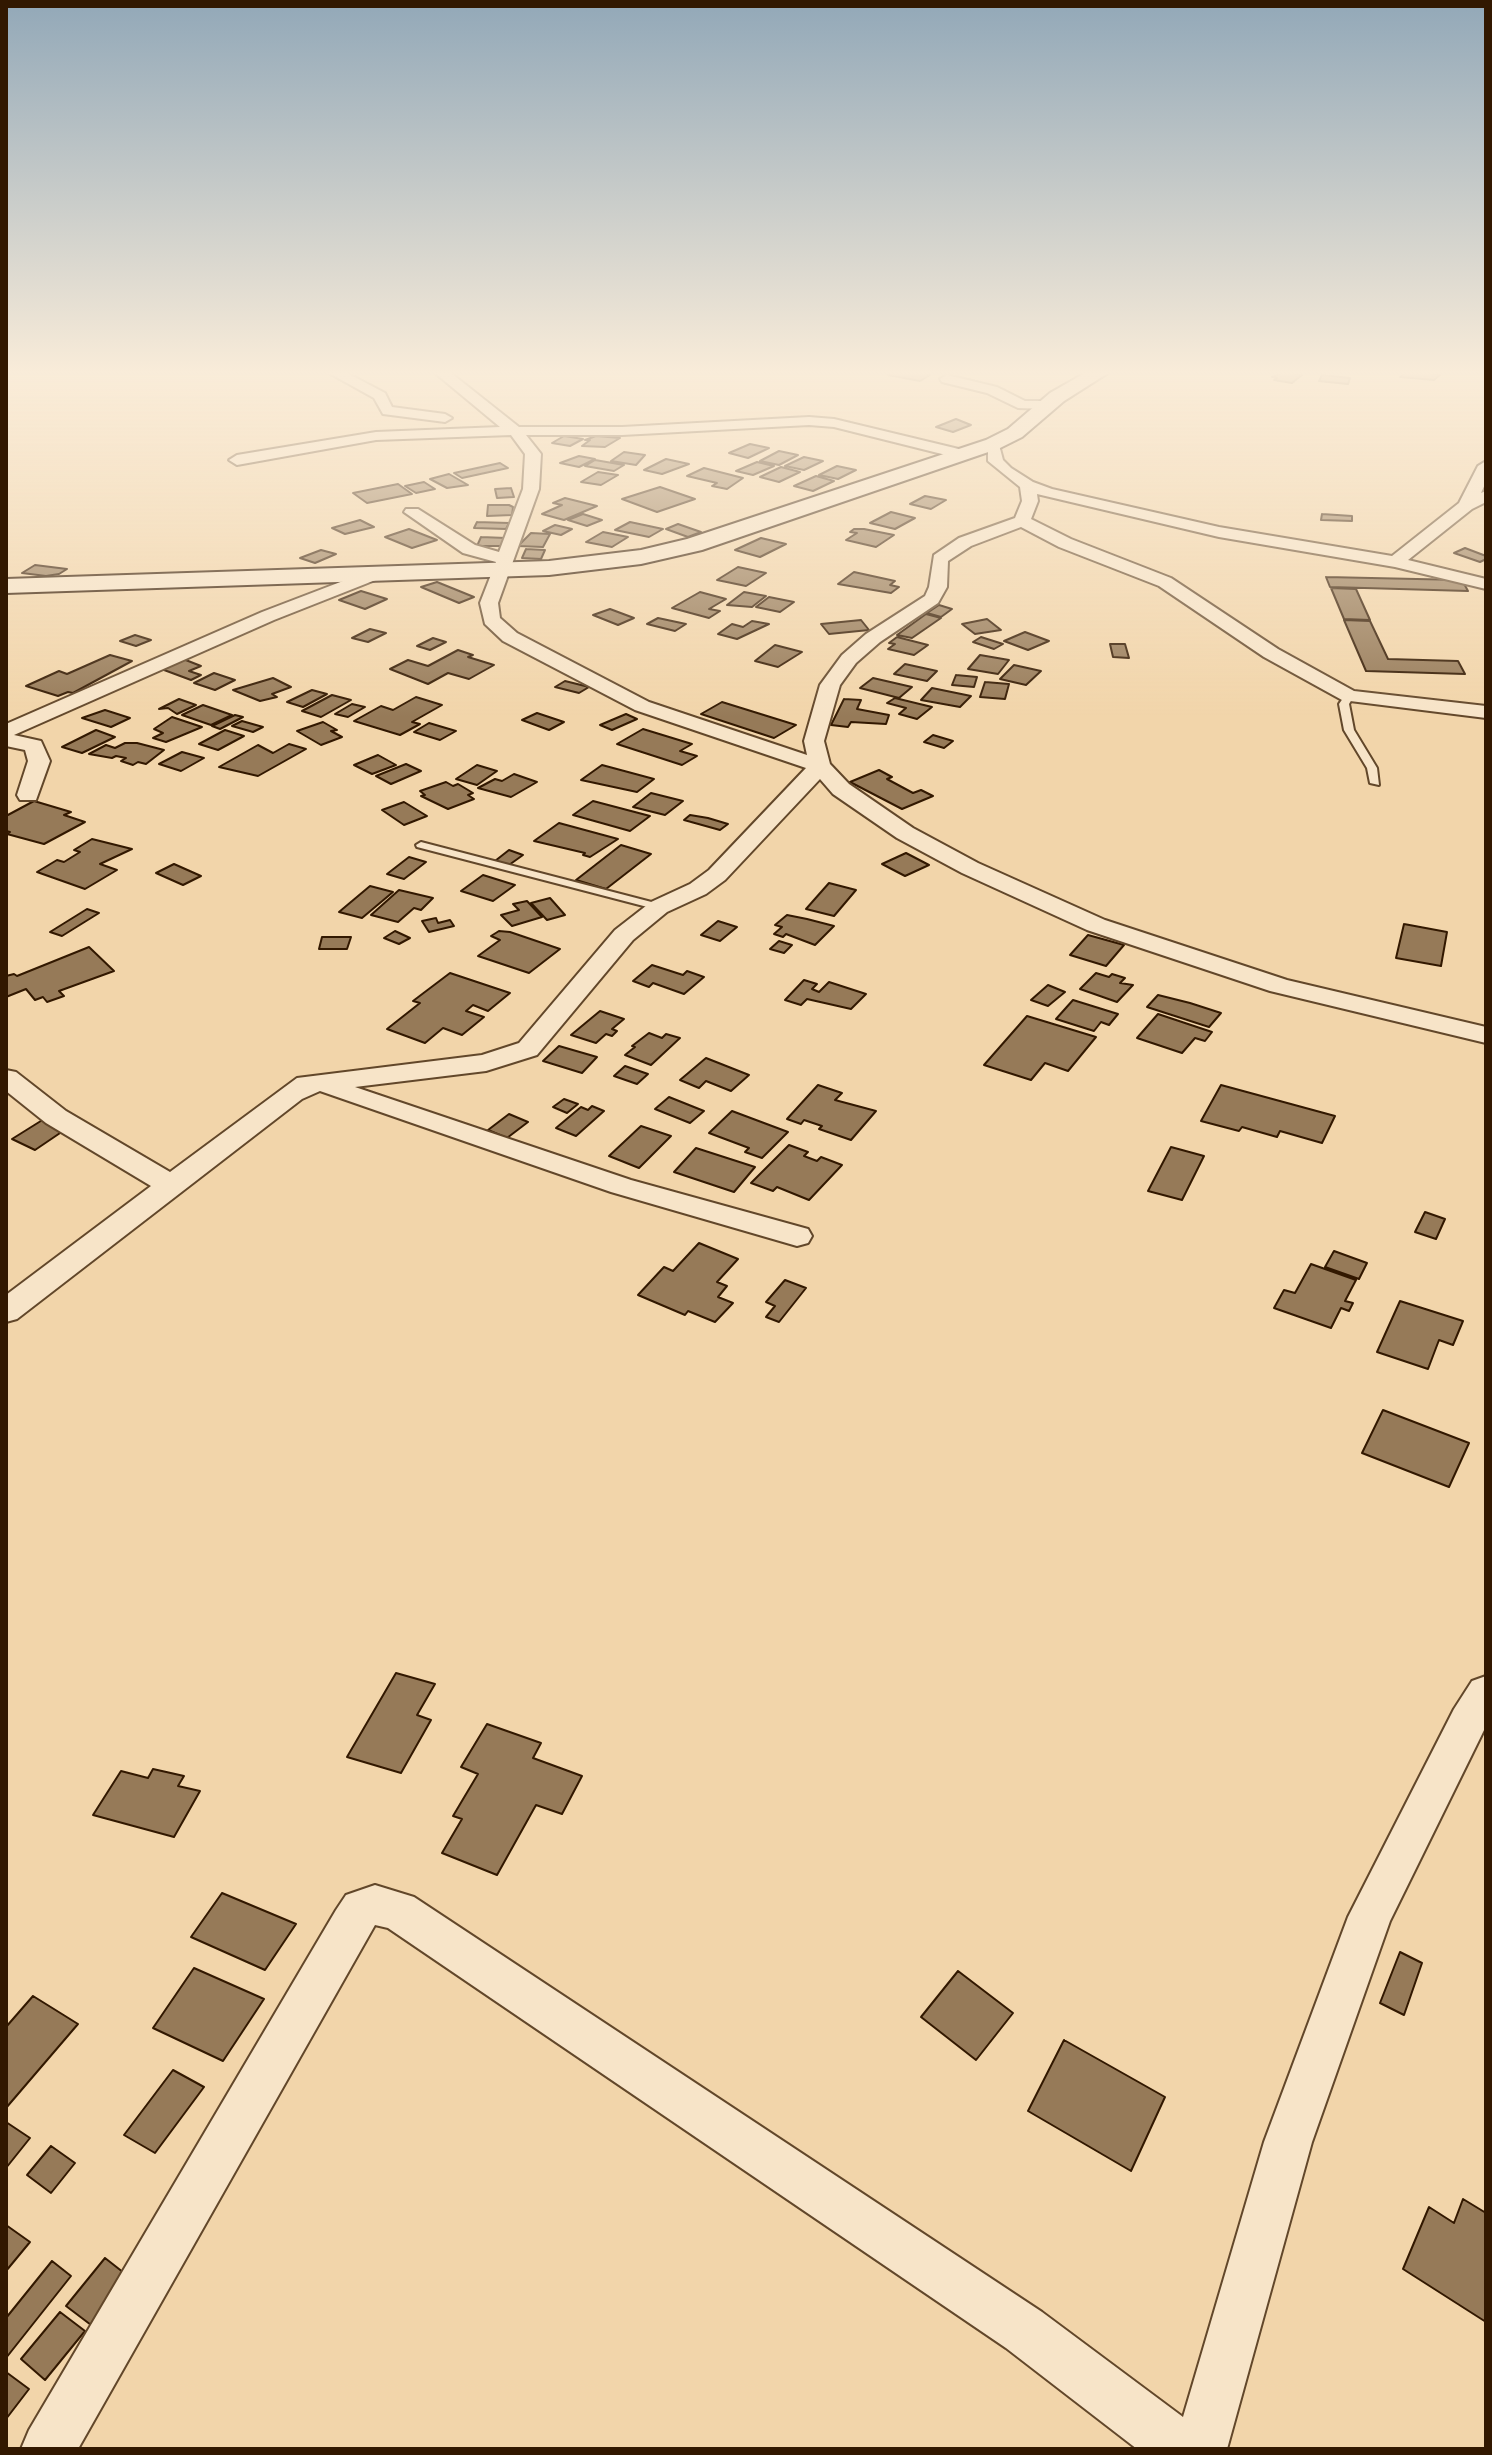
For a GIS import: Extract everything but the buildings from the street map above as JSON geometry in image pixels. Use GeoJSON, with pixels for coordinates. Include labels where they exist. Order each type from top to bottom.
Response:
{"type":"FeatureCollection","features":[{"type":"Feature","properties":{"kind":"street"},"geometry":{"type":"LineString","coordinates":[[529,488],[518,531],[489,603],[491,620],[510,637],[642,706],[820,766]]}},
{"type":"Feature","properties":{"kind":"street"},"geometry":{"type":"LineString","coordinates":[[6,586],[377,573],[503,565],[586,565],[694,545],[863,488]]}},
{"type":"Feature","properties":{"kind":"street"},"geometry":{"type":"LineString","coordinates":[[1027,488],[1030,501],[1022,521],[953,548],[940,559],[938,587],[932,599],[873,638],[849,659],[830,685],[814,741],[820,766],[841,789],[905,833],[970,868],[1096,925],[1279,986],[1486,1035]]}},
{"type":"Feature","properties":{"kind":"street"},"geometry":{"type":"LineString","coordinates":[[1036,488],[1094,505],[1219,532],[1395,562],[1486,584]]}},
{"type":"Feature","properties":{"kind":"street"},"geometry":{"type":"LineString","coordinates":[[1466,506],[1475,488]]}},
{"type":"Feature","properties":{"kind":"street"},"geometry":{"type":"LineString","coordinates":[[1395,562],[1466,506],[1486,496]]}},
{"type":"Feature","properties":{"kind":"street"},"geometry":{"type":"LineString","coordinates":[[412,512],[469,549],[503,565]]}},
{"type":"Feature","properties":{"kind":"street"},"geometry":{"type":"LineString","coordinates":[[1022,521],[1065,543],[1165,582],[1271,653],[1349,696],[1486,712]]}},
{"type":"Feature","properties":{"kind":"street"},"geometry":{"type":"LineString","coordinates":[[6,731],[254,622],[377,573]]}},
{"type":"Feature","properties":{"kind":"street"},"geometry":{"type":"LineString","coordinates":[[6,740],[34,745],[39,761],[28,795]]}},
{"type":"Feature","properties":{"kind":"street"},"geometry":{"type":"LineString","coordinates":[[6,1311],[307,1084],[323,1085],[486,1063],[528,1049],[624,935],[659,907],[698,889],[717,875],[820,766]]}},
{"type":"Feature","properties":{"kind":"street"},"geometry":{"type":"LineString","coordinates":[[6,1078],[56,1117],[171,1185]]}},
{"type":"Feature","properties":{"kind":"street"},"geometry":{"type":"LineString","coordinates":[[323,1085],[621,1186],[797,1236]]}},
{"type":"Feature","properties":{"kind":"street"},"geometry":{"type":"LineString","coordinates":[[1200,2449],[1288,2142],[1370,1917],[1468,1721],[1486,1692]]}},
{"type":"Feature","properties":{"kind":"street"},"geometry":{"type":"LineString","coordinates":[[48,2449],[351,1924],[361,1909],[375,1905],[399,1911],[1024,2330],[1181,2449]]}},
{"type":"Feature","properties":{"kind":"lane"},"geometry":{"type":"LineString","coordinates":[[1349,696],[1344,704],[1349,730],[1372,768],[1375,783]]}},
{"type":"Feature","properties":{"kind":"lane"},"geometry":{"type":"LineString","coordinates":[[421,845],[659,907]]}}]}
